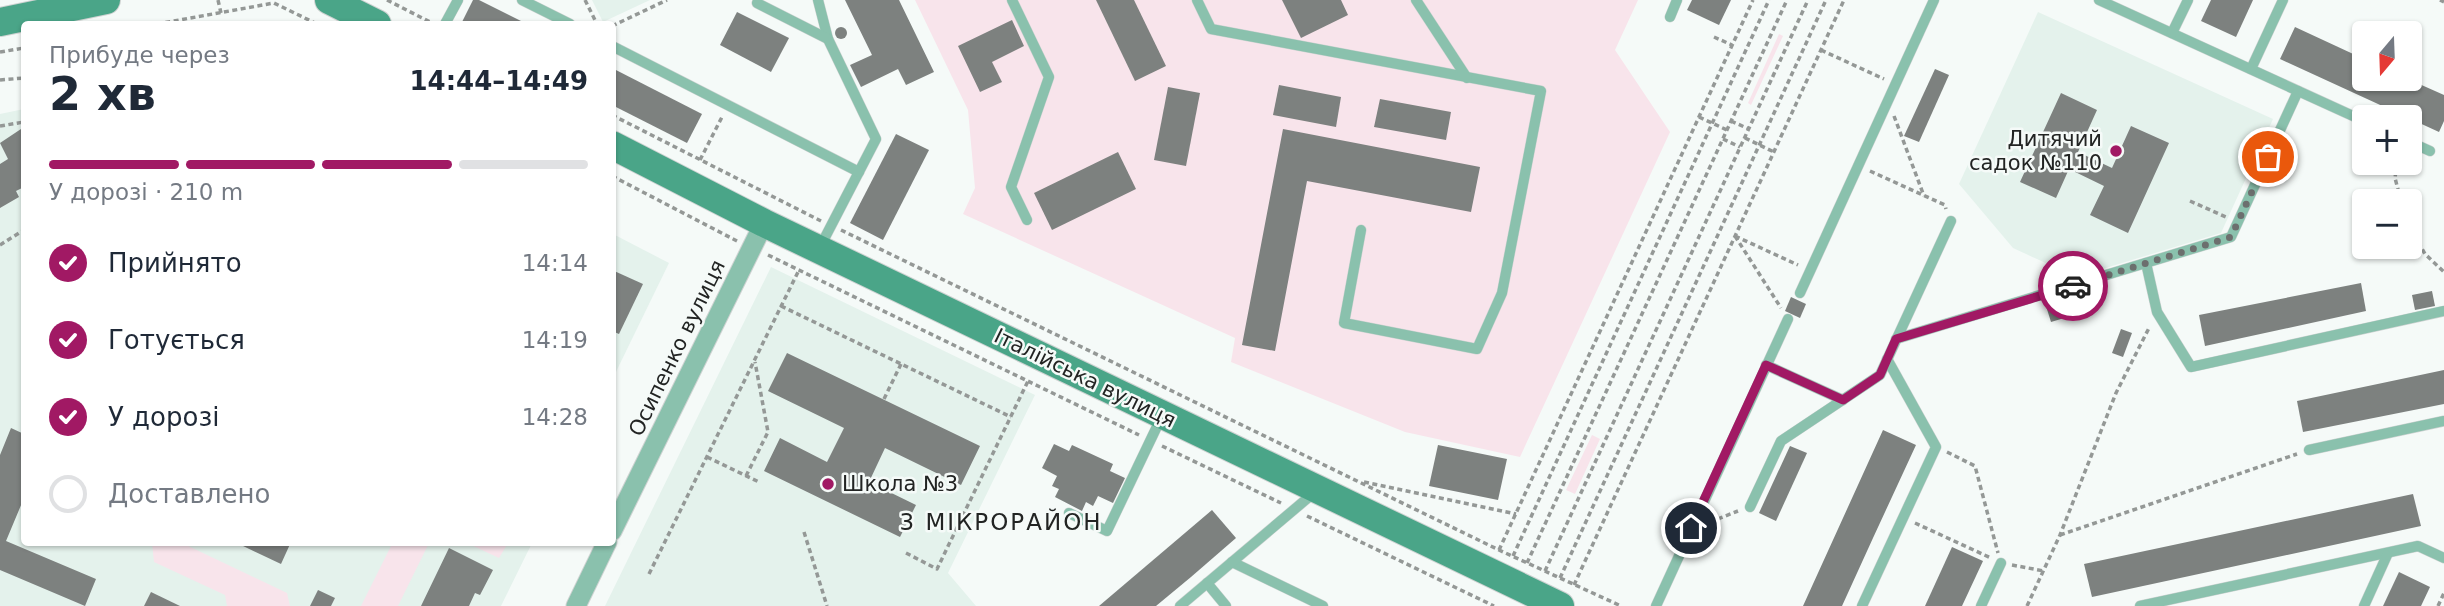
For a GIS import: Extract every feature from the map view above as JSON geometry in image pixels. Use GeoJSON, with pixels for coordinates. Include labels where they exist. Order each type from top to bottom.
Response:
{"type":"FeatureCollection","features":[{"type":"Feature","properties":{"kind":"street"},"geometry":{"type":"LineString","coordinates":[[0,22],[106,0]]}},
{"type":"Feature","properties":{"kind":"street"},"geometry":{"type":"LineString","coordinates":[[329,0],[371,21]]}},
{"type":"Feature","properties":{"kind":"street","name":"Італійська вулиця"},"geometry":{"type":"LineString","coordinates":[[616,147],[764,223],[825,238],[1157,428],[1317,490],[1567,595]]}},
{"type":"Feature","properties":{"kind":"street","name":"Осипенко вулиця"},"geometry":{"type":"LineString","coordinates":[[616,523],[764,223]]}},
{"type":"Feature","properties":{"kind":"street"},"geometry":{"type":"LineString","coordinates":[[576,606],[605,546]]}},
{"type":"Feature","properties":{"kind":"lane"},"geometry":{"type":"LineString","coordinates":[[446,21],[457,0]]}},
{"type":"Feature","properties":{"kind":"lane"},"geometry":{"type":"LineString","coordinates":[[522,0],[564,21]]}},
{"type":"Feature","properties":{"kind":"lane"},"geometry":{"type":"LineString","coordinates":[[818,0],[828,39],[876,139],[825,238]]}},
{"type":"Feature","properties":{"kind":"lane"},"geometry":{"type":"LineString","coordinates":[[1012,0],[1049,77],[1011,187],[1027,220]]}},
{"type":"Feature","properties":{"kind":"lane"},"geometry":{"type":"LineString","coordinates":[[1198,0],[1212,29],[1541,92],[1502,293],[1477,349],[1344,323],[1361,230]]}},
{"type":"Feature","properties":{"kind":"lane"},"geometry":{"type":"LineString","coordinates":[[1416,0],[1467,78]]}},
{"type":"Feature","properties":{"kind":"lane"},"geometry":{"type":"LineString","coordinates":[[1670,17],[1677,0]]}},
{"type":"Feature","properties":{"kind":"lane"},"geometry":{"type":"LineString","coordinates":[[1800,293],[1934,0]]}},
{"type":"Feature","properties":{"kind":"lane"},"geometry":{"type":"LineString","coordinates":[[2099,0],[2352,116]]}},
{"type":"Feature","properties":{"kind":"lane"},"geometry":{"type":"LineString","coordinates":[[2172,33],[2188,0]]}},
{"type":"Feature","properties":{"kind":"lane"},"geometry":{"type":"LineString","coordinates":[[2251,69],[2283,0]]}},
{"type":"Feature","properties":{"kind":"lane"},"geometry":{"type":"LineString","coordinates":[[757,3],[828,39]]}},
{"type":"Feature","properties":{"kind":"lane"},"geometry":{"type":"LineString","coordinates":[[616,48],[859,172]]}},
{"type":"Feature","properties":{"kind":"lane"},"geometry":{"type":"LineString","coordinates":[[1896,339],[2231,237],[2298,91]]}},
{"type":"Feature","properties":{"kind":"lane"},"geometry":{"type":"LineString","coordinates":[[2422,147],[2430,151]]}},
{"type":"Feature","properties":{"kind":"lane"},"geometry":{"type":"LineString","coordinates":[[1750,507],[1781,441],[1880,375],[1951,221]]}},
{"type":"Feature","properties":{"kind":"lane"},"geometry":{"type":"LineString","coordinates":[[2146,263],[2157,312],[2191,367],[2444,311]]}},
{"type":"Feature","properties":{"kind":"lane"},"geometry":{"type":"LineString","coordinates":[[1656,606],[1788,319]]}},
{"type":"Feature","properties":{"kind":"lane"},"geometry":{"type":"LineString","coordinates":[[1862,606],[1936,447],[1887,359]]}},
{"type":"Feature","properties":{"kind":"lane"},"geometry":{"type":"LineString","coordinates":[[1766,365],[1843,400]]}},
{"type":"Feature","properties":{"kind":"lane"},"geometry":{"type":"LineString","coordinates":[[2309,450],[2444,421]]}},
{"type":"Feature","properties":{"kind":"lane"},"geometry":{"type":"LineString","coordinates":[[1069,513],[1107,531],[1157,428]]}},
{"type":"Feature","properties":{"kind":"lane"},"geometry":{"type":"LineString","coordinates":[[1180,606],[1317,490]]}},
{"type":"Feature","properties":{"kind":"lane"},"geometry":{"type":"LineString","coordinates":[[2140,606],[2418,546],[2444,558]]}},
{"type":"Feature","properties":{"kind":"lane"},"geometry":{"type":"LineString","coordinates":[[2364,606],[2388,553]]}},
{"type":"Feature","properties":{"kind":"lane"},"geometry":{"type":"LineString","coordinates":[[1232,562],[1323,606]]}},
{"type":"Feature","properties":{"kind":"lane"},"geometry":{"type":"LineString","coordinates":[[1981,606],[2001,563]]}},
{"type":"Feature","properties":{"kind":"lane"},"geometry":{"type":"LineString","coordinates":[[1207,583],[1226,606]]}},
{"type":"Feature","properties":{"kind":"path"},"geometry":{"type":"LineString","coordinates":[[218,0],[221,13]]}},
{"type":"Feature","properties":{"kind":"path"},"geometry":{"type":"LineString","coordinates":[[387,0],[429,21]]}},
{"type":"Feature","properties":{"kind":"path"},"geometry":{"type":"LineString","coordinates":[[585,0],[596,21]]}},
{"type":"Feature","properties":{"kind":"path"},"geometry":{"type":"LineString","coordinates":[[616,24],[667,0]]}},
{"type":"Feature","properties":{"kind":"path"},"geometry":{"type":"LineString","coordinates":[[1499,550],[1753,0]]}},
{"type":"Feature","properties":{"kind":"path"},"geometry":{"type":"LineString","coordinates":[[1513,556],[1769,0]]}},
{"type":"Feature","properties":{"kind":"path"},"geometry":{"type":"LineString","coordinates":[[1527,563],[1787,0]]}},
{"type":"Feature","properties":{"kind":"path"},"geometry":{"type":"LineString","coordinates":[[1545,571],[1808,0]]}},
{"type":"Feature","properties":{"kind":"path"},"geometry":{"type":"LineString","coordinates":[[1560,578],[1826,0]]}},
{"type":"Feature","properties":{"kind":"path"},"geometry":{"type":"LineString","coordinates":[[1567,595],[1844,0]]}},
{"type":"Feature","properties":{"kind":"path"},"geometry":{"type":"LineString","coordinates":[[174,21],[274,3],[311,21]]}},
{"type":"Feature","properties":{"kind":"path"},"geometry":{"type":"LineString","coordinates":[[1714,37],[1732,45]]}},
{"type":"Feature","properties":{"kind":"path"},"geometry":{"type":"LineString","coordinates":[[0,52],[21,48]]}},
{"type":"Feature","properties":{"kind":"path"},"geometry":{"type":"LineString","coordinates":[[1821,50],[1895,84]]}},
{"type":"Feature","properties":{"kind":"path"},"geometry":{"type":"LineString","coordinates":[[0,80],[21,78]]}},
{"type":"Feature","properties":{"kind":"path"},"geometry":{"type":"LineString","coordinates":[[1888,100],[1924,196]]}},
{"type":"Feature","properties":{"kind":"path"},"geometry":{"type":"LineString","coordinates":[[700,160],[728,105]]}},
{"type":"Feature","properties":{"kind":"path"},"geometry":{"type":"LineString","coordinates":[[616,117],[700,160],[825,238],[1356,481],[1560,578],[1567,595]]}},
{"type":"Feature","properties":{"kind":"path"},"geometry":{"type":"LineString","coordinates":[[1699,117],[1727,130]]}},
{"type":"Feature","properties":{"kind":"path"},"geometry":{"type":"LineString","coordinates":[[1731,121],[1749,129]]}},
{"type":"Feature","properties":{"kind":"path"},"geometry":{"type":"LineString","coordinates":[[0,126],[21,122]]}},
{"type":"Feature","properties":{"kind":"path"},"geometry":{"type":"LineString","coordinates":[[1745,138],[1774,152]]}},
{"type":"Feature","properties":{"kind":"path"},"geometry":{"type":"LineString","coordinates":[[1723,139],[1740,147]]}},
{"type":"Feature","properties":{"kind":"path"},"geometry":{"type":"LineString","coordinates":[[1858,165],[1945,205]]}},
{"type":"Feature","properties":{"kind":"path"},"geometry":{"type":"LineString","coordinates":[[616,178],[738,240]]}},
{"type":"Feature","properties":{"kind":"path"},"geometry":{"type":"LineString","coordinates":[[2190,201],[2238,223]]}},
{"type":"Feature","properties":{"kind":"path"},"geometry":{"type":"LineString","coordinates":[[0,245],[21,232]]}},
{"type":"Feature","properties":{"kind":"path"},"geometry":{"type":"LineString","coordinates":[[1735,236],[1810,270]]}},
{"type":"Feature","properties":{"kind":"path"},"geometry":{"type":"LineString","coordinates":[[1735,236],[1782,310],[1785,302]]}},
{"type":"Feature","properties":{"kind":"path"},"geometry":{"type":"LineString","coordinates":[[2422,249],[2444,272]]}},
{"type":"Feature","properties":{"kind":"path"},"geometry":{"type":"LineString","coordinates":[[766,254],[1028,381],[1157,428],[1294,510],[1492,606]]}},
{"type":"Feature","properties":{"kind":"path"},"geometry":{"type":"LineString","coordinates":[[649,574],[799,270]]}},
{"type":"Feature","properties":{"kind":"path"},"geometry":{"type":"LineString","coordinates":[[781,306],[1011,417]]}},
{"type":"Feature","properties":{"kind":"path"},"geometry":{"type":"LineString","coordinates":[[2027,606],[2060,535],[2116,393],[2157,312]]}},
{"type":"Feature","properties":{"kind":"path"},"geometry":{"type":"LineString","coordinates":[[746,476],[768,432],[755,359]]}},
{"type":"Feature","properties":{"kind":"path"},"geometry":{"type":"LineString","coordinates":[[884,399],[901,364]]}},
{"type":"Feature","properties":{"kind":"path"},"geometry":{"type":"LineString","coordinates":[[906,553],[937,569],[1028,381]]}},
{"type":"Feature","properties":{"kind":"path"},"geometry":{"type":"LineString","coordinates":[[1936,447],[1975,466],[2001,563]]}},
{"type":"Feature","properties":{"kind":"path"},"geometry":{"type":"LineString","coordinates":[[2060,535],[2309,450]]}},
{"type":"Feature","properties":{"kind":"path"},"geometry":{"type":"LineString","coordinates":[[707,457],[759,482]]}},
{"type":"Feature","properties":{"kind":"path"},"geometry":{"type":"LineString","coordinates":[[1356,481],[1516,514]]}},
{"type":"Feature","properties":{"kind":"path"},"geometry":{"type":"LineString","coordinates":[[1691,528],[1750,507]]}},
{"type":"Feature","properties":{"kind":"path"},"geometry":{"type":"LineString","coordinates":[[1903,518],[2001,563],[2044,570]]}},
{"type":"Feature","properties":{"kind":"path"},"geometry":{"type":"LineString","coordinates":[[804,532],[827,606]]}},
{"type":"Feature","properties":{"kind":"path"},"geometry":{"type":"LineString","coordinates":[[2438,606],[2444,593]]}},
{"type":"Feature","properties":{"kind":"path"},"geometry":{"type":"LineString","coordinates":[[1567,595],[1621,606]]}},
{"type":"Feature","properties":{"kind":"path"},"geometry":{"type":"LineString","coordinates":[[1473,606],[1477,598]]}},
{"type":"Feature","properties":{"kind":"shaded area"},"geometry":{"type":"Polygon","coordinates":[[[592,0],[650,0],[605,21],[602,21],[592,0]]]}},
{"type":"Feature","properties":{"kind":"shaded area"},"geometry":{"type":"Polygon","coordinates":[[[915,0],[1638,0],[1615,50],[1670,132],[1520,457],[1405,432],[1231,362],[1235,338],[963,214],[975,188],[968,110],[915,0]]]}},
{"type":"Feature","properties":{"kind":"shaded area","name":"Дитячий садок №110"},"geometry":{"type":"Polygon","coordinates":[[[2038,12],[2273,119],[2221,233],[2076,277],[2013,248],[1959,184],[2038,12]]]}},
{"type":"Feature","properties":{"kind":"shaded area"},"geometry":{"type":"Polygon","coordinates":[[[1779,34],[1783,36],[1751,105],[1748,103],[1779,34]]]}},
{"type":"Feature","properties":{"kind":"shaded area"},"geometry":{"type":"Polygon","coordinates":[[[21,110],[21,546],[531,546],[501,606],[0,606],[0,114],[21,110]]]}},
{"type":"Feature","properties":{"kind":"shaded area"},"geometry":{"type":"Polygon","coordinates":[[[616,236],[669,263],[616,372],[616,236]]]}},
{"type":"Feature","properties":{"kind":"shaded area","name":"Школа №3"},"geometry":{"type":"Polygon","coordinates":[[[771,267],[1035,395],[948,573],[976,606],[605,606],[771,267]]]}},
{"type":"Feature","properties":{"kind":"shaded area"},"geometry":{"type":"Polygon","coordinates":[[[1592,435],[1600,439],[1575,494],[1566,490],[1592,435]]]}},
{"type":"Feature","properties":{"kind":"shaded area"},"geometry":{"type":"Polygon","coordinates":[[[152,546],[188,546],[287,593],[290,606],[227,606],[225,595],[154,562],[152,546]]]}},
{"type":"Feature","properties":{"kind":"shaded area"},"geometry":{"type":"Polygon","coordinates":[[[391,546],[428,546],[398,606],[361,606],[391,546]]]}},
{"type":"Feature","properties":{"kind":"shaded area"},"geometry":{"type":"Polygon","coordinates":[[[473,546],[506,546],[499,558],[473,546]]]}},
{"type":"Feature","properties":{"kind":"building"},"geometry":{"type":"Polygon","coordinates":[[[473,0],[479,0],[521,21],[462,21],[473,0]]]}},
{"type":"Feature","properties":{"kind":"building"},"geometry":{"type":"Polygon","coordinates":[[[845,0],[899,0],[934,72],[906,85],[898,69],[861,87],[850,65],[872,55],[845,0]]]}},
{"type":"Feature","properties":{"kind":"building"},"geometry":{"type":"Polygon","coordinates":[[[1096,0],[1134,0],[1166,66],[1135,81],[1096,0]]]}},
{"type":"Feature","properties":{"kind":"building"},"geometry":{"type":"Polygon","coordinates":[[[1282,0],[1341,0],[1348,15],[1301,38],[1282,0]]]}},
{"type":"Feature","properties":{"kind":"building"},"geometry":{"type":"Polygon","coordinates":[[[1692,0],[1731,0],[1719,25],[1687,10],[1692,0]]]}},
{"type":"Feature","properties":{"kind":"building"},"geometry":{"type":"Polygon","coordinates":[[[2211,0],[2253,0],[2236,37],[2201,21],[2211,0]]]}},
{"type":"Feature","properties":{"kind":"building"},"geometry":{"type":"Polygon","coordinates":[[[737,12],[789,38],[771,72],[720,45],[737,12]]]}},
{"type":"Feature","properties":{"kind":"building"},"geometry":{"type":"Polygon","coordinates":[[[1012,20],[1024,46],[992,62],[1002,82],[980,92],[958,46],[1012,20]]]}},
{"type":"Feature","properties":{"kind":"building"},"geometry":{"type":"Polygon","coordinates":[[[841,27],[847,33],[841,39],[835,33],[841,27]]]}},
{"type":"Feature","properties":{"kind":"building"},"geometry":{"type":"Polygon","coordinates":[[[2295,27],[2352,53],[2352,91],[2422,91],[2422,85],[2444,95],[2444,121],[2439,132],[2422,124],[2422,105],[2380,105],[2280,59],[2295,27]]]}},
{"type":"Feature","properties":{"kind":"building"},"geometry":{"type":"Polygon","coordinates":[[[1935,69],[1949,75],[1919,142],[1904,136],[1935,69]]]}},
{"type":"Feature","properties":{"kind":"building"},"geometry":{"type":"Polygon","coordinates":[[[616,70],[702,114],[687,143],[616,107],[616,70]]]}},
{"type":"Feature","properties":{"kind":"building"},"geometry":{"type":"Polygon","coordinates":[[[1279,85],[1341,97],[1336,127],[1273,115],[1279,85]]]}},
{"type":"Feature","properties":{"kind":"building"},"geometry":{"type":"Polygon","coordinates":[[[1168,87],[1200,93],[1186,166],[1154,160],[1168,87]]]}},
{"type":"Feature","properties":{"kind":"building"},"geometry":{"type":"Polygon","coordinates":[[[2061,93],[2097,110],[2078,152],[2112,168],[2131,126],[2169,143],[2128,233],[2090,215],[2104,186],[2069,169],[2056,198],[2020,182],[2061,93]]]}},
{"type":"Feature","properties":{"kind":"building"},"geometry":{"type":"Polygon","coordinates":[[[1380,99],[1451,112],[1446,140],[1374,127],[1380,99]]]}},
{"type":"Feature","properties":{"kind":"building"},"geometry":{"type":"Polygon","coordinates":[[[21,129],[21,188],[16,191],[19,197],[0,208],[0,164],[8,159],[0,143],[21,129]]]}},
{"type":"Feature","properties":{"kind":"building"},"geometry":{"type":"Polygon","coordinates":[[[1283,129],[1480,167],[1471,212],[1307,181],[1275,351],[1242,345],[1283,129]]]}},
{"type":"Feature","properties":{"kind":"building"},"geometry":{"type":"Polygon","coordinates":[[[896,134],[929,150],[883,240],[850,223],[896,134]]]}},
{"type":"Feature","properties":{"kind":"building"},"geometry":{"type":"Polygon","coordinates":[[[1118,152],[1136,189],[1052,230],[1034,193],[1118,152]]]}},
{"type":"Feature","properties":{"kind":"building"},"geometry":{"type":"Polygon","coordinates":[[[616,272],[643,284],[619,334],[616,333],[616,272]]]}},
{"type":"Feature","properties":{"kind":"building"},"geometry":{"type":"Polygon","coordinates":[[[2361,283],[2366,311],[2205,346],[2199,315],[2361,283]]]}},
{"type":"Feature","properties":{"kind":"building"},"geometry":{"type":"Polygon","coordinates":[[[2432,291],[2435,306],[2415,310],[2412,295],[2432,291]]]}},
{"type":"Feature","properties":{"kind":"building"},"geometry":{"type":"Polygon","coordinates":[[[2079,296],[2084,312],[2051,322],[2046,306],[2079,296]]]}},
{"type":"Feature","properties":{"kind":"building"},"geometry":{"type":"Polygon","coordinates":[[[1791,297],[1806,304],[1800,318],[1785,311],[1791,297]]]}},
{"type":"Feature","properties":{"kind":"building"},"geometry":{"type":"Polygon","coordinates":[[[2121,329],[2132,333],[2123,357],[2112,353],[2121,329]]]}},
{"type":"Feature","properties":{"kind":"building"},"geometry":{"type":"Polygon","coordinates":[[[787,353],[980,446],[961,485],[885,448],[869,482],[916,505],[900,537],[764,471],[780,438],[827,462],[844,428],[768,391],[787,353]]]}},
{"type":"Feature","properties":{"kind":"building"},"geometry":{"type":"Polygon","coordinates":[[[2444,370],[2444,404],[2303,432],[2297,401],[2444,370]]]}},
{"type":"Feature","properties":{"kind":"building"},"geometry":{"type":"Polygon","coordinates":[[[11,428],[21,433],[21,505],[6,541],[96,579],[85,606],[0,570],[0,455],[11,428]]]}},
{"type":"Feature","properties":{"kind":"building"},"geometry":{"type":"Polygon","coordinates":[[[1883,430],[1916,445],[1842,606],[1803,606],[1883,430]]]}},
{"type":"Feature","properties":{"kind":"building"},"geometry":{"type":"Polygon","coordinates":[[[1054,444],[1069,451],[1072,445],[1113,464],[1110,471],[1125,478],[1113,503],[1098,496],[1093,506],[1086,502],[1082,511],[1055,497],[1059,489],[1052,486],[1057,476],[1042,468],[1054,444]]]}},
{"type":"Feature","properties":{"kind":"building"},"geometry":{"type":"Polygon","coordinates":[[[1438,445],[1507,459],[1498,500],[1429,486],[1438,445]]]}},
{"type":"Feature","properties":{"kind":"building"},"geometry":{"type":"Polygon","coordinates":[[[1790,446],[1807,453],[1776,521],[1759,513],[1790,446]]]}},
{"type":"Feature","properties":{"kind":"building"},"geometry":{"type":"Polygon","coordinates":[[[2413,494],[2421,526],[2092,597],[2084,564],[2413,494]]]}},
{"type":"Feature","properties":{"kind":"building"},"geometry":{"type":"Polygon","coordinates":[[[1212,510],[1236,538],[1191,577],[1156,606],[1099,606],[1212,510]]]}},
{"type":"Feature","properties":{"kind":"building"},"geometry":{"type":"Polygon","coordinates":[[[243,546],[289,546],[281,564],[243,546]]]}},
{"type":"Feature","properties":{"kind":"building"},"geometry":{"type":"Polygon","coordinates":[[[1952,547],[1983,561],[1962,606],[1925,606],[1952,547]]]}},
{"type":"Feature","properties":{"kind":"building"},"geometry":{"type":"Polygon","coordinates":[[[449,548],[493,570],[480,595],[475,593],[469,606],[421,606],[449,548]]]}},
{"type":"Feature","properties":{"kind":"building"},"geometry":{"type":"Polygon","coordinates":[[[2399,572],[2430,587],[2421,606],[2383,606],[2399,572]]]}},
{"type":"Feature","properties":{"kind":"building"},"geometry":{"type":"Polygon","coordinates":[[[318,590],[335,598],[331,606],[310,606],[318,590]]]}},
{"type":"Feature","properties":{"kind":"building"},"geometry":{"type":"Polygon","coordinates":[[[151,592],[180,606],[144,606],[151,592]]]}},
{"type":"Feature","properties":{"kind":"way so far"},"geometry":{"type":"LineString","coordinates":[[2073,286],[2231,237],[2268,157]]}},
{"type":"Feature","properties":{"kind":"place","name":"Дитячий садок №110"},"geometry":{"type":"Point","coordinates":[2116,151]}},
{"type":"Feature","properties":{"kind":"place","name":"Школа №3"},"geometry":{"type":"Point","coordinates":[828,484]}},
{"type":"Feature","properties":{"kind":"district","name":"3 МІКРОРАЙОН"},"geometry":{"type":"Point","coordinates":[1001,522]}},
{"type":"Feature","properties":{"kind":"route"},"geometry":{"type":"LineString","coordinates":[[1691,528],[1766,365],[1843,400],[1880,375],[1896,339],[2073,286]]}}]}
